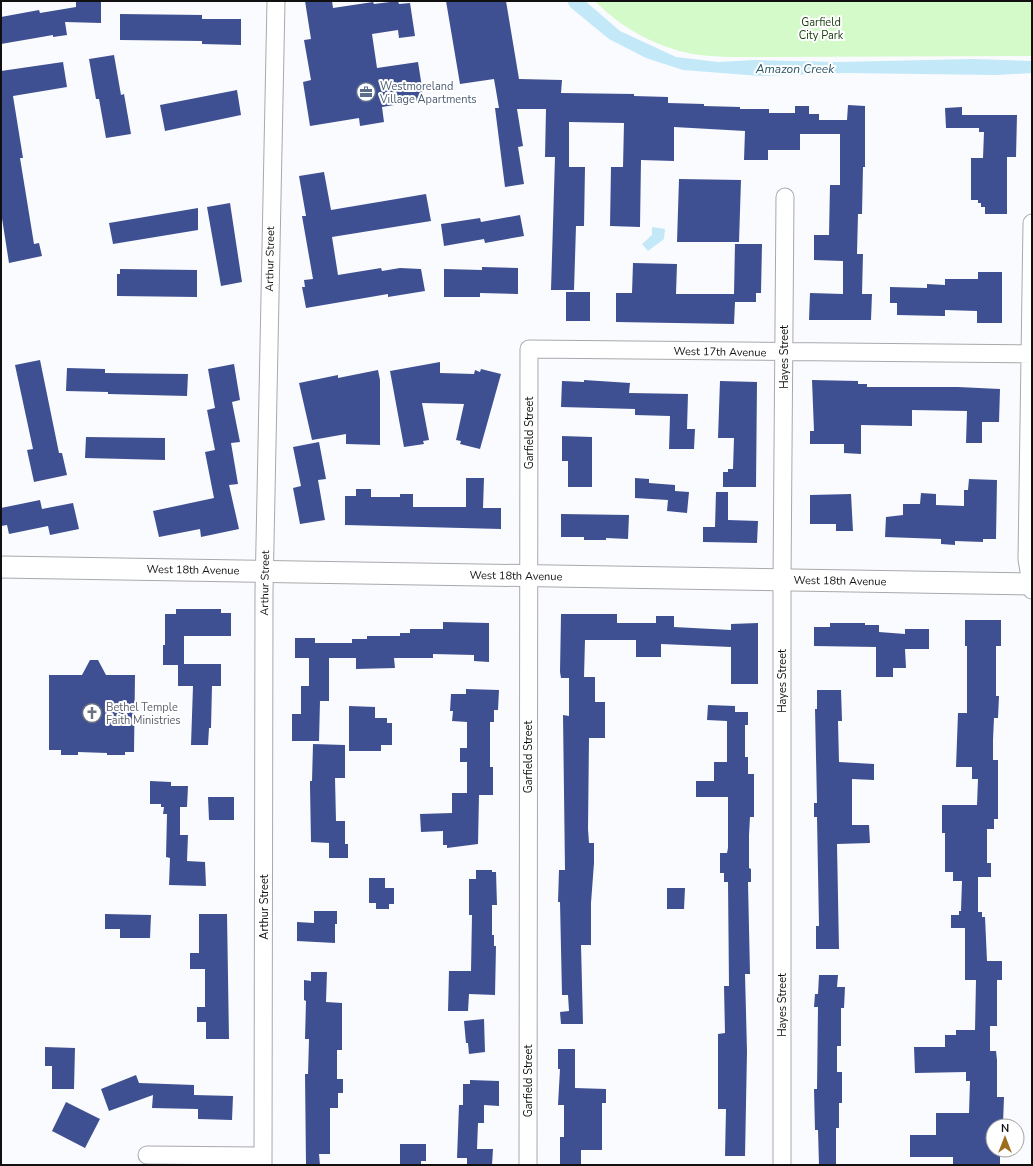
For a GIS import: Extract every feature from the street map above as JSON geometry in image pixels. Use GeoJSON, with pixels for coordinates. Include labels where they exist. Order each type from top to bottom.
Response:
{"type":"FeatureCollection","features":[{"type":"Feature","properties":{"kind":"main road","name":"West 18th Avenue"},"geometry":{"type":"LineString","coordinates":[[1,567],[782,580],[1032,586]]}},
{"type":"Feature","properties":{"kind":"street","name":"Arthur Street"},"geometry":{"type":"LineString","coordinates":[[263,1160],[265,571],[276,1]]}},
{"type":"Feature","properties":{"kind":"street","name":"Hayes Street"},"geometry":{"type":"LineString","coordinates":[[782,1165],[782,580],[785,197]]}},
{"type":"Feature","properties":{"kind":"street"},"geometry":{"type":"LineString","coordinates":[[1032,223],[1027,559],[1032,586]]}},
{"type":"Feature","properties":{"kind":"street","name":"West 17th Avenue"},"geometry":{"type":"LineString","coordinates":[[529,349],[784,353],[1030,354]]}},
{"type":"Feature","properties":{"kind":"street","name":"Garfield Street"},"geometry":{"type":"LineString","coordinates":[[528,1165],[529,349]]}},
{"type":"Feature","properties":{"kind":"street"},"geometry":{"type":"LineString","coordinates":[[147,1155],[263,1160]]}},
{"type":"Feature","properties":{"kind":"green space","name":"Garfield City Park"},"geometry":{"type":"Polygon","coordinates":[[[595,1],[1032,1],[1032,56],[728,57],[698,55],[675,50],[638,34],[615,19],[595,1]]]}},
{"type":"Feature","properties":{"kind":"water","name":"Amazon Creek"},"geometry":{"type":"Polygon","coordinates":[[[567,1],[585,1],[620,31],[676,57],[718,62],[755,60],[838,62],[974,59],[1032,61],[1032,73],[996,75],[845,73],[760,76],[683,70],[646,58],[609,39],[570,7],[567,1]]]}},
{"type":"Feature","properties":{"kind":"water"},"geometry":{"type":"Polygon","coordinates":[[[652,227],[665,229],[664,239],[648,251],[642,244],[652,235],[652,227]]]}},
{"type":"Feature","properties":{"kind":"building"},"geometry":{"type":"Polygon","coordinates":[[[76,1],[101,1],[101,23],[65,22],[67,35],[53,37],[53,35],[1,44],[1,17],[39,10],[40,13],[76,7],[76,1]]]}},
{"type":"Feature","properties":{"kind":"building"},"geometry":{"type":"Polygon","coordinates":[[[305,1],[332,1],[333,8],[373,2],[374,4],[398,1],[399,4],[410,3],[415,36],[399,38],[398,30],[372,34],[377,68],[418,62],[424,100],[382,107],[384,122],[360,126],[359,118],[310,126],[303,82],[311,80],[304,40],[311,39],[305,1]]]}},
{"type":"Feature","properties":{"kind":"building"},"geometry":{"type":"Polygon","coordinates":[[[446,1],[506,1],[519,79],[562,80],[561,93],[634,94],[634,96],[668,97],[668,103],[740,107],[740,109],[769,109],[769,113],[795,113],[795,106],[809,106],[809,114],[819,114],[819,120],[847,120],[848,105],[865,106],[865,167],[863,167],[862,214],[858,214],[857,254],[863,254],[862,294],[872,294],[871,320],[809,320],[810,293],[843,294],[843,261],[814,260],[814,235],[829,235],[830,185],[840,185],[840,134],[800,134],[800,150],[768,150],[768,160],[744,160],[745,131],[674,127],[674,161],[641,160],[640,227],[610,226],[611,167],[623,167],[624,123],[569,122],[569,167],[585,167],[584,226],[576,226],[574,290],[551,290],[555,157],[545,157],[546,109],[517,109],[523,146],[518,147],[524,184],[505,187],[495,108],[499,108],[494,79],[460,84],[446,1]]]}},
{"type":"Feature","properties":{"kind":"building"},"geometry":{"type":"Polygon","coordinates":[[[120,14],[202,15],[202,19],[241,19],[241,45],[202,44],[202,41],[120,40],[120,14]]]}},
{"type":"Feature","properties":{"kind":"building"},"geometry":{"type":"Polygon","coordinates":[[[114,55],[121,95],[124,94],[131,134],[106,138],[99,99],[96,99],[89,59],[114,55]]]}},
{"type":"Feature","properties":{"kind":"building"},"geometry":{"type":"Polygon","coordinates":[[[63,62],[67,87],[13,96],[23,158],[20,158],[34,244],[39,243],[42,256],[9,263],[1,212],[1,71],[63,62]]]}},
{"type":"Feature","properties":{"kind":"building"},"geometry":{"type":"Polygon","coordinates":[[[237,90],[241,115],[165,131],[160,105],[237,90]]]}},
{"type":"Feature","properties":{"kind":"building"},"geometry":{"type":"Polygon","coordinates":[[[962,107],[962,115],[1017,115],[1016,157],[1007,157],[1007,214],[985,214],[985,207],[981,207],[981,203],[978,203],[978,200],[971,200],[971,158],[983,158],[984,132],[979,132],[979,128],[946,128],[945,108],[962,107]]]}},
{"type":"Feature","properties":{"kind":"building"},"geometry":{"type":"Polygon","coordinates":[[[324,172],[331,210],[426,194],[431,221],[332,237],[338,275],[381,268],[382,271],[400,268],[421,269],[425,291],[388,297],[388,294],[306,308],[302,287],[305,287],[304,280],[313,279],[302,216],[306,216],[299,176],[324,172]]]}},
{"type":"Feature","properties":{"kind":"building"},"geometry":{"type":"Polygon","coordinates":[[[679,179],[741,180],[739,242],[677,242],[679,179]]]}},
{"type":"Feature","properties":{"kind":"building"},"geometry":{"type":"Polygon","coordinates":[[[230,203],[242,282],[221,286],[207,207],[230,203]]]}},
{"type":"Feature","properties":{"kind":"building"},"geometry":{"type":"Polygon","coordinates":[[[198,208],[198,230],[113,244],[109,223],[198,208]]]}},
{"type":"Feature","properties":{"kind":"building"},"geometry":{"type":"Polygon","coordinates":[[[520,215],[524,236],[485,243],[484,239],[444,246],[441,224],[480,218],[481,222],[520,215]]]}},
{"type":"Feature","properties":{"kind":"building"},"geometry":{"type":"Polygon","coordinates":[[[735,244],[762,244],[761,293],[756,293],[756,302],[735,302],[734,324],[616,322],[616,293],[632,293],[633,263],[677,264],[676,294],[734,294],[735,244]]]}},
{"type":"Feature","properties":{"kind":"building"},"geometry":{"type":"Polygon","coordinates":[[[482,267],[518,268],[518,294],[480,293],[480,297],[444,297],[444,269],[482,270],[482,267]]]}},
{"type":"Feature","properties":{"kind":"building"},"geometry":{"type":"Polygon","coordinates":[[[120,269],[197,270],[197,297],[117,296],[117,274],[120,274],[120,269]]]}},
{"type":"Feature","properties":{"kind":"building"},"geometry":{"type":"Polygon","coordinates":[[[978,272],[1002,272],[1002,323],[977,323],[977,311],[945,310],[945,316],[897,315],[897,303],[890,303],[890,287],[927,288],[927,284],[945,285],[945,279],[978,279],[978,272]]]}},
{"type":"Feature","properties":{"kind":"building"},"geometry":{"type":"Polygon","coordinates":[[[566,292],[590,292],[590,321],[566,321],[566,292]]]}},
{"type":"Feature","properties":{"kind":"building"},"geometry":{"type":"Polygon","coordinates":[[[40,360],[59,453],[62,453],[67,475],[34,482],[27,450],[33,449],[15,365],[40,360]]]}},
{"type":"Feature","properties":{"kind":"building"},"geometry":{"type":"Polygon","coordinates":[[[440,362],[440,373],[474,374],[475,370],[480,372],[481,369],[501,374],[480,449],[460,444],[461,441],[456,440],[464,404],[422,403],[429,440],[423,441],[424,444],[404,447],[390,371],[440,362]]]}},
{"type":"Feature","properties":{"kind":"building"},"geometry":{"type":"Polygon","coordinates":[[[234,364],[240,400],[232,402],[240,442],[231,443],[238,484],[229,485],[239,529],[201,537],[200,529],[159,537],[153,511],[214,498],[205,452],[215,450],[207,410],[215,408],[208,369],[234,364]]]}},
{"type":"Feature","properties":{"kind":"building"},"geometry":{"type":"Polygon","coordinates":[[[67,368],[105,369],[105,373],[188,374],[187,396],[108,394],[108,392],[66,391],[67,368]]]}},
{"type":"Feature","properties":{"kind":"building"},"geometry":{"type":"Polygon","coordinates":[[[378,370],[380,380],[380,445],[346,444],[346,434],[312,440],[299,383],[338,375],[338,378],[378,370]]]}},
{"type":"Feature","properties":{"kind":"building"},"geometry":{"type":"Polygon","coordinates":[[[584,380],[630,383],[629,393],[688,394],[687,429],[695,429],[694,449],[669,449],[670,416],[635,415],[635,409],[561,407],[562,381],[584,382],[584,380]]]}},
{"type":"Feature","properties":{"kind":"building"},"geometry":{"type":"Polygon","coordinates":[[[812,380],[858,381],[858,384],[867,384],[867,387],[958,387],[1000,389],[999,422],[982,422],[982,443],[966,443],[967,411],[912,410],[912,426],[861,425],[861,454],[844,453],[844,444],[810,444],[810,431],[814,431],[812,380]]]}},
{"type":"Feature","properties":{"kind":"building"},"geometry":{"type":"Polygon","coordinates":[[[720,381],[757,382],[756,487],[723,487],[723,472],[728,472],[728,469],[733,469],[734,438],[718,438],[720,381]]]}},
{"type":"Feature","properties":{"kind":"building"},"geometry":{"type":"Polygon","coordinates":[[[562,436],[592,437],[592,487],[568,487],[568,461],[562,461],[562,436]]]}},
{"type":"Feature","properties":{"kind":"building"},"geometry":{"type":"Polygon","coordinates":[[[86,437],[165,438],[165,460],[85,458],[86,437]]]}},
{"type":"Feature","properties":{"kind":"building"},"geometry":{"type":"Polygon","coordinates":[[[319,442],[326,479],[318,480],[325,520],[300,524],[293,488],[301,486],[293,447],[319,442]]]}},
{"type":"Feature","properties":{"kind":"building"},"geometry":{"type":"Polygon","coordinates":[[[466,478],[484,478],[483,508],[501,508],[501,529],[345,525],[345,496],[356,496],[356,489],[371,489],[371,497],[400,497],[400,494],[413,494],[413,507],[466,507],[466,478]]]}},
{"type":"Feature","properties":{"kind":"building"},"geometry":{"type":"Polygon","coordinates":[[[635,478],[649,479],[649,483],[675,485],[675,491],[689,492],[687,513],[667,511],[668,500],[635,498],[635,478]]]}},
{"type":"Feature","properties":{"kind":"building"},"geometry":{"type":"Polygon","coordinates":[[[969,479],[997,480],[996,539],[983,539],[983,542],[955,541],[955,545],[941,544],[941,539],[885,537],[886,517],[903,515],[903,504],[920,504],[921,493],[936,494],[936,505],[964,506],[964,490],[968,490],[969,479]]]}},
{"type":"Feature","properties":{"kind":"building"},"geometry":{"type":"Polygon","coordinates":[[[716,492],[728,492],[728,520],[758,521],[757,543],[703,542],[703,527],[715,527],[716,492]]]}},
{"type":"Feature","properties":{"kind":"building"},"geometry":{"type":"Polygon","coordinates":[[[851,494],[853,531],[836,531],[836,524],[810,524],[810,495],[851,494]]]}},
{"type":"Feature","properties":{"kind":"building"},"geometry":{"type":"Polygon","coordinates":[[[40,500],[42,509],[73,503],[79,529],[50,535],[48,526],[9,534],[7,525],[1,526],[1,508],[40,500]]]}},
{"type":"Feature","properties":{"kind":"building"},"geometry":{"type":"Polygon","coordinates":[[[561,514],[629,515],[628,539],[606,538],[606,540],[584,540],[584,537],[561,537],[561,514]]]}},
{"type":"Feature","properties":{"kind":"building"},"geometry":{"type":"Polygon","coordinates":[[[176,609],[221,609],[221,613],[231,613],[231,636],[184,636],[184,664],[221,664],[221,686],[212,686],[211,728],[209,728],[208,745],[191,745],[193,686],[178,686],[178,665],[163,665],[163,645],[165,645],[165,614],[176,614],[176,609]]]}},
{"type":"Feature","properties":{"kind":"building"},"geometry":{"type":"Polygon","coordinates":[[[561,614],[617,614],[617,623],[656,623],[656,616],[674,616],[674,627],[731,630],[731,624],[758,623],[758,684],[731,684],[731,647],[661,644],[661,657],[636,657],[636,640],[585,640],[584,677],[595,677],[595,702],[605,702],[605,738],[589,738],[588,829],[589,843],[594,843],[594,863],[591,903],[591,945],[581,945],[583,1024],[561,1024],[560,1012],[569,1011],[568,995],[562,995],[560,902],[558,902],[559,870],[565,870],[563,715],[569,716],[569,678],[561,678],[560,672],[561,614]]]}},
{"type":"Feature","properties":{"kind":"building"},"geometry":{"type":"Polygon","coordinates":[[[965,620],[1001,620],[1001,646],[996,646],[996,696],[999,696],[998,718],[994,718],[993,740],[993,760],[998,760],[998,819],[994,819],[994,829],[987,829],[987,863],[991,863],[991,877],[978,877],[978,912],[982,912],[982,917],[985,917],[987,961],[1002,961],[1002,980],[997,980],[997,1026],[990,1026],[990,1051],[996,1051],[997,1097],[1004,1097],[1003,1118],[985,1118],[985,1158],[1000,1158],[1000,1165],[953,1165],[953,1157],[910,1157],[910,1135],[936,1135],[936,1113],[969,1113],[970,1081],[966,1081],[966,1072],[915,1073],[914,1047],[945,1047],[945,1035],[956,1035],[956,1030],[975,1030],[976,980],[965,980],[965,928],[951,928],[951,915],[959,915],[959,911],[961,911],[962,881],[953,881],[953,872],[945,872],[945,833],[942,833],[942,805],[977,805],[978,779],[972,779],[972,767],[956,767],[958,713],[967,713],[967,646],[965,646],[965,620]]]}},
{"type":"Feature","properties":{"kind":"building"},"geometry":{"type":"Polygon","coordinates":[[[443,622],[489,623],[489,662],[474,661],[474,655],[433,654],[433,658],[394,658],[395,668],[356,669],[356,658],[329,658],[329,701],[320,701],[319,741],[292,741],[292,714],[301,714],[301,686],[309,686],[309,658],[295,658],[295,638],[315,638],[315,643],[352,643],[352,639],[367,639],[367,636],[400,636],[400,633],[410,633],[410,629],[443,629],[443,622]]]}},
{"type":"Feature","properties":{"kind":"building"},"geometry":{"type":"Polygon","coordinates":[[[830,623],[865,623],[865,625],[879,625],[879,632],[905,634],[905,629],[929,629],[929,649],[905,649],[906,668],[893,668],[893,677],[876,677],[876,647],[814,646],[814,627],[830,627],[830,623]]]}},
{"type":"Feature","properties":{"kind":"building","name":"Bethel Temple Faith Ministries"},"geometry":{"type":"Polygon","coordinates":[[[90,660],[98,660],[106,675],[135,675],[134,752],[125,752],[125,755],[78,752],[78,755],[61,755],[61,750],[49,750],[49,675],[82,675],[90,660]]]}},
{"type":"Feature","properties":{"kind":"building"},"geometry":{"type":"Polygon","coordinates":[[[466,689],[499,690],[498,710],[494,710],[494,722],[490,722],[490,767],[493,767],[493,795],[479,795],[478,844],[447,848],[447,845],[443,845],[443,831],[421,832],[420,814],[452,813],[452,793],[467,793],[467,762],[460,762],[460,748],[467,748],[467,722],[452,721],[453,711],[450,711],[451,694],[466,694],[466,689]]]}},
{"type":"Feature","properties":{"kind":"building"},"geometry":{"type":"Polygon","coordinates":[[[817,690],[841,690],[842,721],[838,721],[839,762],[874,764],[874,780],[852,779],[852,825],[869,825],[870,843],[837,844],[839,949],[816,949],[816,926],[819,926],[817,817],[814,817],[814,803],[817,803],[815,709],[817,709],[817,690]]]}},
{"type":"Feature","properties":{"kind":"building"},"geometry":{"type":"Polygon","coordinates":[[[708,705],[735,706],[735,712],[748,712],[748,725],[745,725],[745,757],[748,757],[748,774],[754,774],[754,817],[750,817],[749,835],[749,868],[751,869],[751,882],[748,882],[750,974],[745,974],[747,1051],[745,1156],[725,1156],[726,1109],[718,1109],[718,1034],[725,1033],[724,986],[729,986],[728,882],[724,882],[724,873],[720,873],[720,853],[727,853],[728,848],[728,797],[696,797],[696,781],[714,781],[714,762],[727,762],[727,721],[707,720],[708,705]]]}},
{"type":"Feature","properties":{"kind":"building"},"geometry":{"type":"Polygon","coordinates":[[[349,706],[375,707],[375,718],[387,718],[387,723],[392,723],[392,745],[381,745],[381,751],[349,751],[349,706]]]}},
{"type":"Feature","properties":{"kind":"building"},"geometry":{"type":"Polygon","coordinates":[[[313,744],[345,745],[345,778],[335,778],[336,821],[345,821],[345,844],[348,844],[348,858],[329,858],[329,843],[311,842],[310,781],[312,781],[313,744]]]}},
{"type":"Feature","properties":{"kind":"building"},"geometry":{"type":"Polygon","coordinates":[[[150,781],[171,782],[171,786],[188,786],[187,807],[180,807],[180,835],[188,835],[187,861],[205,862],[206,886],[169,885],[170,858],[166,857],[167,814],[163,814],[164,807],[161,807],[161,804],[150,804],[150,781]]]}},
{"type":"Feature","properties":{"kind":"building"},"geometry":{"type":"Polygon","coordinates":[[[208,797],[234,797],[234,820],[209,820],[208,797]]]}},
{"type":"Feature","properties":{"kind":"building"},"geometry":{"type":"Polygon","coordinates":[[[476,870],[492,870],[492,872],[496,872],[497,905],[492,905],[492,935],[494,935],[494,946],[496,946],[495,995],[469,994],[468,1011],[448,1011],[449,971],[471,971],[472,915],[469,915],[469,879],[476,879],[476,870]]]}},
{"type":"Feature","properties":{"kind":"building"},"geometry":{"type":"Polygon","coordinates":[[[369,878],[385,878],[385,888],[394,888],[394,904],[389,904],[389,909],[376,909],[376,903],[369,903],[369,878]]]}},
{"type":"Feature","properties":{"kind":"building"},"geometry":{"type":"Polygon","coordinates":[[[667,888],[685,888],[684,909],[667,909],[667,888]]]}},
{"type":"Feature","properties":{"kind":"building"},"geometry":{"type":"Polygon","coordinates":[[[314,911],[337,911],[335,943],[297,941],[297,922],[314,923],[314,911]]]}},
{"type":"Feature","properties":{"kind":"building"},"geometry":{"type":"Polygon","coordinates":[[[105,914],[151,915],[150,938],[120,938],[120,929],[105,929],[105,914]]]}},
{"type":"Feature","properties":{"kind":"building"},"geometry":{"type":"Polygon","coordinates":[[[199,914],[227,914],[229,1039],[206,1039],[206,1022],[197,1022],[197,1007],[205,1007],[205,969],[190,969],[190,953],[199,953],[199,914]]]}},
{"type":"Feature","properties":{"kind":"building"},"geometry":{"type":"Polygon","coordinates":[[[311,972],[327,972],[326,1002],[342,1003],[342,1050],[337,1050],[337,1079],[343,1079],[343,1093],[338,1093],[338,1108],[330,1108],[330,1154],[319,1154],[320,1165],[306,1165],[305,1074],[308,1074],[309,1039],[305,1039],[306,1001],[304,1000],[304,980],[311,981],[311,972]]]}},
{"type":"Feature","properties":{"kind":"building"},"geometry":{"type":"Polygon","coordinates":[[[819,975],[838,975],[837,987],[845,987],[844,1008],[841,1008],[841,1046],[837,1046],[837,1072],[842,1072],[842,1103],[839,1103],[839,1128],[836,1128],[836,1165],[819,1165],[818,1130],[815,1130],[814,1089],[817,1089],[818,1007],[814,1007],[815,994],[818,994],[819,975]]]}},
{"type":"Feature","properties":{"kind":"building"},"geometry":{"type":"Polygon","coordinates":[[[484,1019],[485,1052],[469,1054],[468,1043],[466,1043],[464,1021],[484,1019]]]}},
{"type":"Feature","properties":{"kind":"building"},"geometry":{"type":"Polygon","coordinates":[[[45,1047],[75,1048],[74,1089],[52,1089],[52,1066],[45,1066],[45,1047]]]}},
{"type":"Feature","properties":{"kind":"building"},"geometry":{"type":"Polygon","coordinates":[[[558,1049],[575,1049],[575,1088],[606,1089],[606,1103],[602,1103],[602,1150],[581,1150],[581,1165],[560,1165],[560,1137],[564,1137],[564,1105],[558,1105],[560,1069],[558,1069],[558,1049]]]}},
{"type":"Feature","properties":{"kind":"building"},"geometry":{"type":"Polygon","coordinates":[[[136,1075],[139,1083],[194,1085],[194,1095],[233,1096],[232,1120],[198,1119],[198,1109],[152,1108],[153,1095],[109,1111],[101,1089],[136,1075]]]}},
{"type":"Feature","properties":{"kind":"building"},"geometry":{"type":"Polygon","coordinates":[[[470,1080],[499,1081],[499,1106],[484,1105],[484,1123],[478,1123],[477,1149],[493,1149],[492,1165],[467,1164],[467,1158],[457,1158],[459,1105],[463,1105],[463,1084],[470,1084],[470,1080]]]}},
{"type":"Feature","properties":{"kind":"building"},"geometry":{"type":"Polygon","coordinates":[[[66,1102],[100,1119],[85,1148],[52,1131],[66,1102]]]}},
{"type":"Feature","properties":{"kind":"building"},"geometry":{"type":"Polygon","coordinates":[[[400,1144],[426,1144],[426,1161],[421,1161],[421,1165],[400,1165],[400,1144]]]}},
{"type":"Feature","properties":{"kind":"place","name":"Westmoreland Village Apartments"},"geometry":{"type":"Point","coordinates":[366,92]}},
{"type":"Feature","properties":{"kind":"place","name":"Bethel Temple Faith Ministries"},"geometry":{"type":"Point","coordinates":[92,713]}}]}
